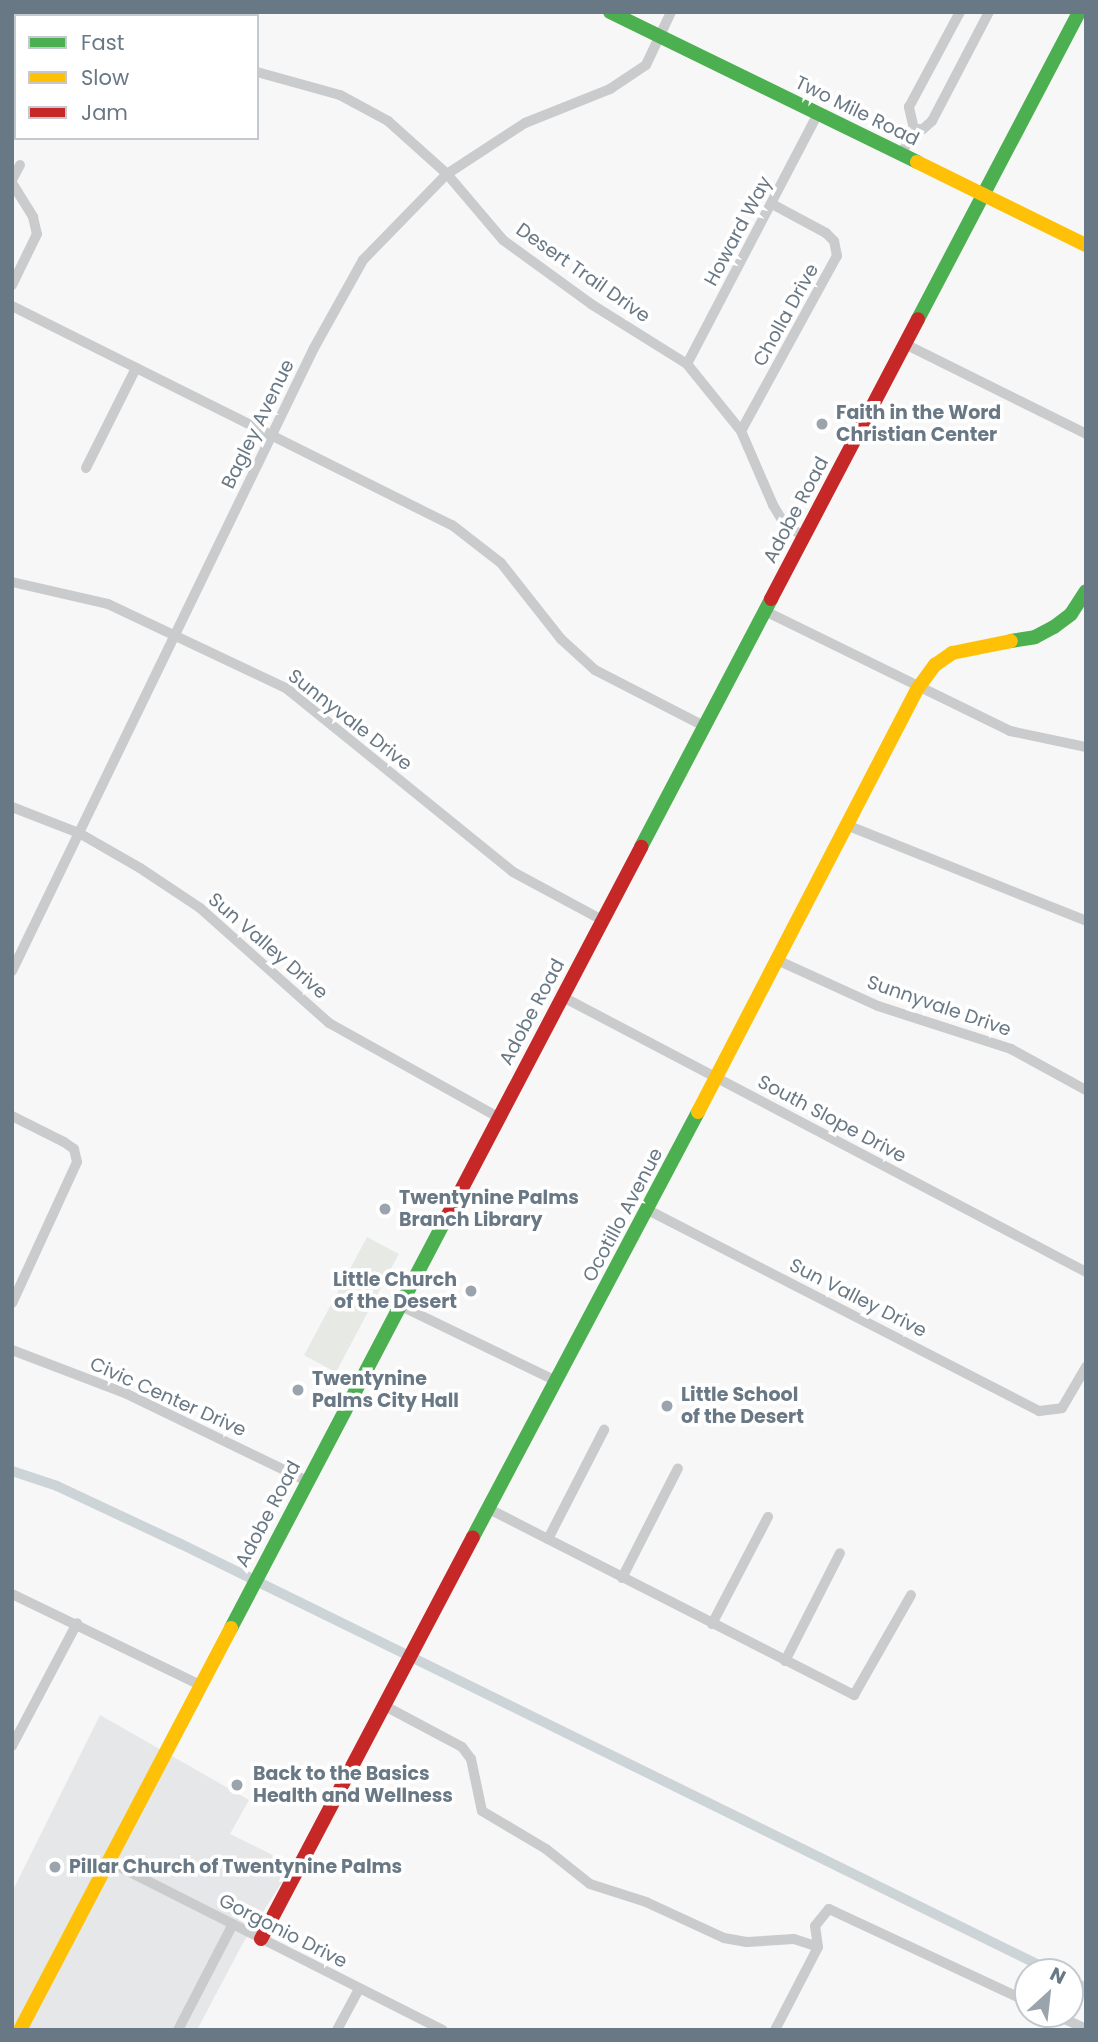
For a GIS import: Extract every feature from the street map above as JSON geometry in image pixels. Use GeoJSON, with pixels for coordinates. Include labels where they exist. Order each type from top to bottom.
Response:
{"type":"FeatureCollection","features":[{"type":"Feature","properties":{"kind":"main road","name":"Two Mile Road"},"geometry":{"type":"LineString","coordinates":[[610,12],[1086,245]]}},
{"type":"Feature","properties":{"kind":"main road","name":"Adobe Road"},"geometry":{"type":"LineString","coordinates":[[20,2030],[1078,13]]}},
{"type":"Feature","properties":{"kind":"main road","name":"Ocotillo Avenue"},"geometry":{"type":"LineString","coordinates":[[261,1939],[648,1210],[849,826],[918,688],[935,665],[952,653],[968,646],[1035,637],[1054,627],[1071,614],[1086,591]]}},
{"type":"Feature","properties":{"kind":"street","name":"Bagley Avenue"},"geometry":{"type":"LineString","coordinates":[[12,971],[336,303],[363,260],[447,174],[525,123],[610,89],[646,65],[671,12]]}},
{"type":"Feature","properties":{"kind":"street"},"geometry":{"type":"LineString","coordinates":[[902,153],[914,129],[909,107],[960,12]]}},
{"type":"Feature","properties":{"kind":"street"},"geometry":{"type":"LineString","coordinates":[[914,129],[923,129],[932,121],[989,12]]}},
{"type":"Feature","properties":{"kind":"street","name":"Desert Trail Drive"},"geometry":{"type":"LineString","coordinates":[[259,73],[340,95],[388,121],[447,174],[503,240],[591,304],[687,364],[741,431],[784,523],[803,537]]}},
{"type":"Feature","properties":{"kind":"street","name":"Howard Way"},"geometry":{"type":"LineString","coordinates":[[687,364],[818,113]]}},
{"type":"Feature","properties":{"kind":"street"},"geometry":{"type":"LineString","coordinates":[[12,285],[37,234],[33,217],[12,181],[20,165]]}},
{"type":"Feature","properties":{"kind":"street","name":"Cholla Drive"},"geometry":{"type":"LineString","coordinates":[[741,431],[837,256],[834,242],[826,233],[772,204]]}},
{"type":"Feature","properties":{"kind":"street"},"geometry":{"type":"LineString","coordinates":[[12,306],[469,536],[501,563],[577,656],[595,670],[704,726]]}},
{"type":"Feature","properties":{"kind":"street"},"geometry":{"type":"LineString","coordinates":[[905,344],[1086,434]]}},
{"type":"Feature","properties":{"kind":"street"},"geometry":{"type":"LineString","coordinates":[[86,468],[136,368]]}},
{"type":"Feature","properties":{"kind":"street","name":"Sunnyvale Drive"},"geometry":{"type":"LineString","coordinates":[[12,582],[108,604],[178,633],[286,688],[488,853],[544,891],[602,920]]}},
{"type":"Feature","properties":{"kind":"street"},"geometry":{"type":"LineString","coordinates":[[765,611],[1010,731],[1086,747]]}},
{"type":"Feature","properties":{"kind":"street","name":"Sun Valley Drive"},"geometry":{"type":"LineString","coordinates":[[12,807],[79,833],[200,908],[329,1023],[498,1117]]}},
{"type":"Feature","properties":{"kind":"street"},"geometry":{"type":"LineString","coordinates":[[849,826],[1086,921]]}},
{"type":"Feature","properties":{"kind":"street","name":"Sunnyvale Drive"},"geometry":{"type":"LineString","coordinates":[[777,960],[878,1006],[1011,1049],[1086,1090]]}},
{"type":"Feature","properties":{"kind":"street","name":"South Slope Drive"},"geometry":{"type":"LineString","coordinates":[[561,996],[1086,1272]]}},
{"type":"Feature","properties":{"kind":"street"},"geometry":{"type":"LineString","coordinates":[[12,1116],[74,1149],[77,1162],[12,1303]]}},
{"type":"Feature","properties":{"kind":"street","name":"Sun Valley Drive"},"geometry":{"type":"LineString","coordinates":[[648,1210],[1039,1411],[1053,1412],[1062,1408],[1086,1367]]}},
{"type":"Feature","properties":{"kind":"street"},"geometry":{"type":"LineString","coordinates":[[399,1305],[556,1381]]}},
{"type":"Feature","properties":{"kind":"street","name":"Civic Center Drive"},"geometry":{"type":"LineString","coordinates":[[12,1350],[127,1394],[307,1481]]}},
{"type":"Feature","properties":{"kind":"street"},"geometry":{"type":"LineString","coordinates":[[548,1539],[604,1430]]}},
{"type":"Feature","properties":{"kind":"street"},"geometry":{"type":"LineString","coordinates":[[622,1578],[678,1468]]}},
{"type":"Feature","properties":{"kind":"street"},"geometry":{"type":"LineString","coordinates":[[489,1509],[854,1695],[911,1595]]}},
{"type":"Feature","properties":{"kind":"street"},"geometry":{"type":"LineString","coordinates":[[712,1624],[768,1517]]}},
{"type":"Feature","properties":{"kind":"street"},"geometry":{"type":"LineString","coordinates":[[785,1661],[840,1553]]}},
{"type":"Feature","properties":{"kind":"street"},"geometry":{"type":"LineString","coordinates":[[12,1594],[77,1623],[200,1685]]}},
{"type":"Feature","properties":{"kind":"street"},"geometry":{"type":"LineString","coordinates":[[12,1746],[77,1623]]}},
{"type":"Feature","properties":{"kind":"street"},"geometry":{"type":"LineString","coordinates":[[385,1706],[462,1747],[471,1759],[482,1811],[546,1849],[590,1884],[646,1902],[724,1938],[747,1942],[794,1940],[818,1947]]}},
{"type":"Feature","properties":{"kind":"street","name":"Gorgonio Drive"},"geometry":{"type":"LineString","coordinates":[[108,1861],[443,2030]]}},
{"type":"Feature","properties":{"kind":"street"},"geometry":{"type":"LineString","coordinates":[[775,2030],[818,1947],[815,1926],[820,1914],[828,1909],[844,1913],[1014,1995]]}},
{"type":"Feature","properties":{"kind":"street"},"geometry":{"type":"LineString","coordinates":[[178,2030],[233,1924]]}},
{"type":"Feature","properties":{"kind":"street"},"geometry":{"type":"LineString","coordinates":[[337,2030],[359,1989]]}},
{"type":"Feature","properties":{"kind":"shaded area"},"geometry":{"type":"Polygon","coordinates":[[[367,1237],[399,1254],[336,1372],[304,1355],[367,1237]]]}},
{"type":"Feature","properties":{"kind":"shaded area"},"geometry":{"type":"Polygon","coordinates":[[[100,1715],[249,1800],[230,1834],[293,1865],[243,1943],[197,2030],[12,2030],[12,1892],[100,1715]]]}},
{"type":"Feature","properties":{"kind":"waterway"},"geometry":{"type":"LineString","coordinates":[[12,1471],[57,1486],[181,1544],[1024,1958]]}},
{"type":"Feature","properties":{"kind":"traffic: fast"},"geometry":{"type":"LineString","coordinates":[[610,12],[917,162]]}},
{"type":"Feature","properties":{"kind":"traffic: fast"},"geometry":{"type":"LineString","coordinates":[[918,319],[1079,12]]}},
{"type":"Feature","properties":{"kind":"traffic: fast"},"geometry":{"type":"LineString","coordinates":[[1011,641],[1035,637],[1054,627],[1071,614],[1086,591]]}},
{"type":"Feature","properties":{"kind":"traffic: fast"},"geometry":{"type":"LineString","coordinates":[[641,847],[771,599]]}},
{"type":"Feature","properties":{"kind":"traffic: fast"},"geometry":{"type":"LineString","coordinates":[[473,1537],[698,1112]]}},
{"type":"Feature","properties":{"kind":"traffic: fast"},"geometry":{"type":"LineString","coordinates":[[231,1628],[448,1215]]}},
{"type":"Feature","properties":{"kind":"traffic: slow"},"geometry":{"type":"LineString","coordinates":[[917,162],[1086,245]]}},
{"type":"Feature","properties":{"kind":"traffic: slow"},"geometry":{"type":"LineString","coordinates":[[698,1112],[918,688],[935,665],[952,653],[1011,641]]}},
{"type":"Feature","properties":{"kind":"traffic: slow"},"geometry":{"type":"LineString","coordinates":[[20,2030],[231,1628]]}},
{"type":"Feature","properties":{"kind":"traffic: jam"},"geometry":{"type":"LineString","coordinates":[[771,599],[918,319]]}},
{"type":"Feature","properties":{"kind":"traffic: jam"},"geometry":{"type":"LineString","coordinates":[[448,1215],[641,847]]}},
{"type":"Feature","properties":{"kind":"traffic: jam"},"geometry":{"type":"LineString","coordinates":[[261,1939],[473,1537]]}},
{"type":"Feature","properties":{"kind":"place","name":"Faith in the Word Christian Center"},"geometry":{"type":"Point","coordinates":[822,424]}},
{"type":"Feature","properties":{"kind":"place","name":"Twentynine Palms Branch Library"},"geometry":{"type":"Point","coordinates":[385,1209]}},
{"type":"Feature","properties":{"kind":"place","name":"Little Church of the Desert"},"geometry":{"type":"Point","coordinates":[471,1291]}},
{"type":"Feature","properties":{"kind":"place","name":"Twentynine Palms City Hall"},"geometry":{"type":"Point","coordinates":[298,1390]}},
{"type":"Feature","properties":{"kind":"place","name":"Little School of the Desert"},"geometry":{"type":"Point","coordinates":[667,1406]}},
{"type":"Feature","properties":{"kind":"place","name":"Back to the Basics Health and Wellness"},"geometry":{"type":"Point","coordinates":[237,1785]}},
{"type":"Feature","properties":{"kind":"place","name":"Pillar Church of Twentynine Palms"},"geometry":{"type":"Point","coordinates":[55,1867]}}]}
